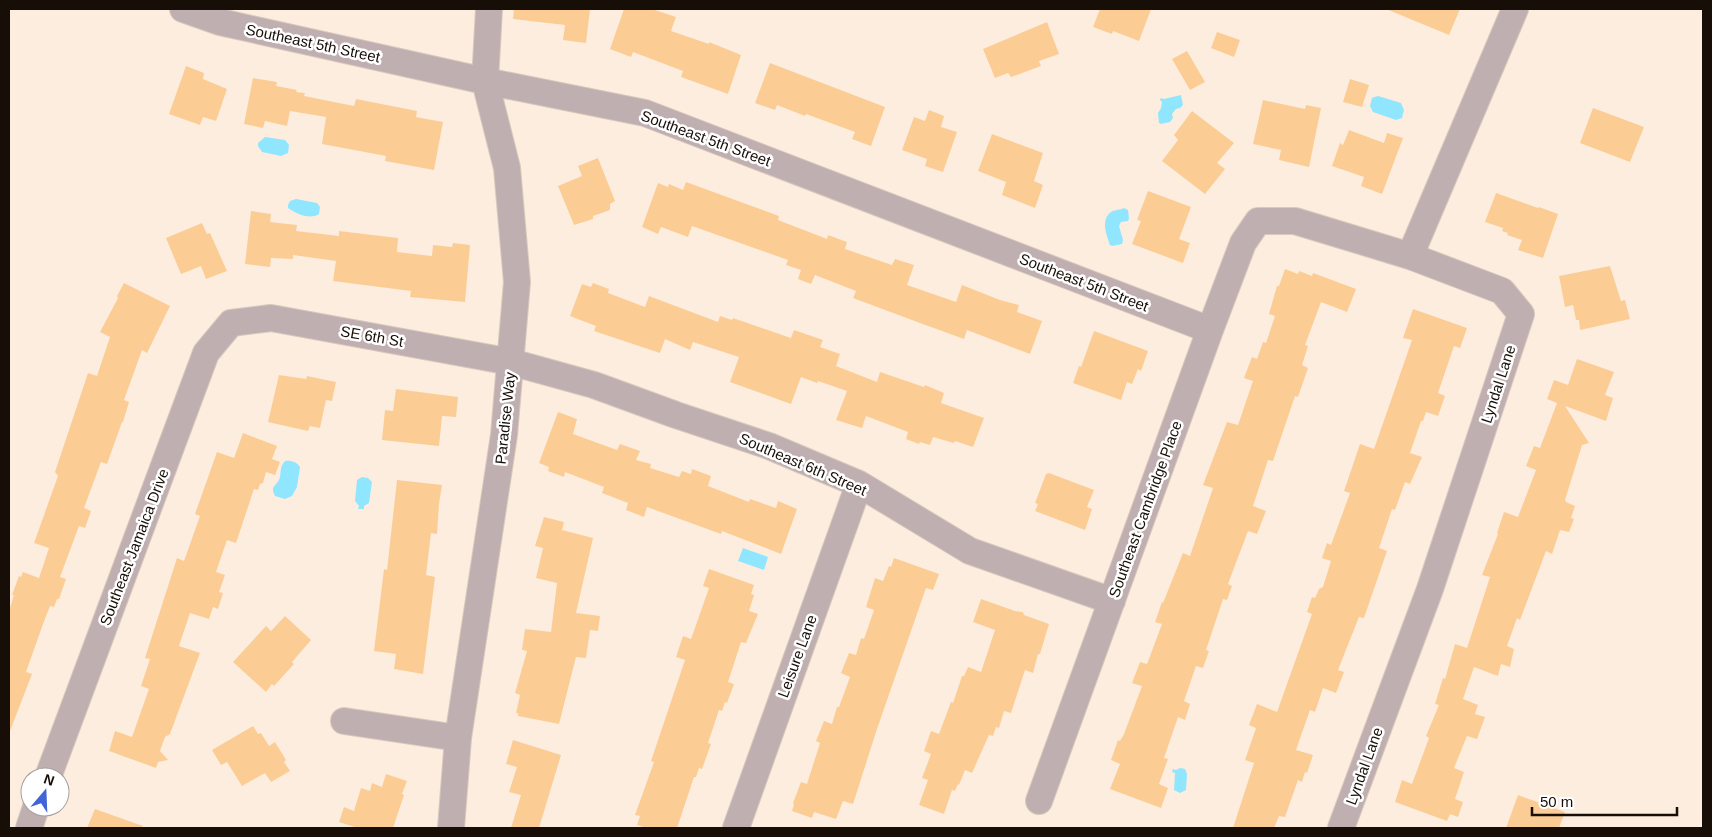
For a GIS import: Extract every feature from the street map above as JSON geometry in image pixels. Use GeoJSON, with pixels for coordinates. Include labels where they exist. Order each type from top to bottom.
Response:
{"type":"FeatureCollection","features":[{"type":"Feature","properties":{"kind":"street","name":"Southeast 5th Street"},"geometry":{"type":"LineString","coordinates":[[183,9],[220,22],[485,81],[645,114],[1210,330]]}},
{"type":"Feature","properties":{"kind":"street","name":"Paradise Way"},"geometry":{"type":"LineString","coordinates":[[451,828],[458,738],[504,435],[517,282],[507,168],[485,81],[489,9]]}},
{"type":"Feature","properties":{"kind":"street"},"geometry":{"type":"LineString","coordinates":[[1410,256],[1515,9]]}},
{"type":"Feature","properties":{"kind":"street","name":"Southeast Cambridge Place"},"geometry":{"type":"LineString","coordinates":[[1039,801],[1210,330],[1244,243],[1258,221],[1295,221],[1410,256]]}},
{"type":"Feature","properties":{"kind":"street","name":"Lyndal Lane"},"geometry":{"type":"LineString","coordinates":[[1342,828],[1430,589],[1521,314],[1502,291],[1410,256]]}},
{"type":"Feature","properties":{"kind":"street","name":"SE 6th St"},"geometry":{"type":"LineString","coordinates":[[231,323],[271,318],[511,362]]}},
{"type":"Feature","properties":{"kind":"street","name":"Southeast Jamaica Drive"},"geometry":{"type":"LineString","coordinates":[[52,767],[206,353],[231,323]]}},
{"type":"Feature","properties":{"kind":"street","name":"Southeast 6th Street"},"geometry":{"type":"LineString","coordinates":[[511,362],[594,385],[769,446],[859,484],[970,551],[1112,601]]}},
{"type":"Feature","properties":{"kind":"street","name":"Leisure Lane"},"geometry":{"type":"LineString","coordinates":[[736,828],[859,484]]}},
{"type":"Feature","properties":{"kind":"street"},"geometry":{"type":"LineString","coordinates":[[344,721],[458,738]]}},
{"type":"Feature","properties":{"kind":"water"},"geometry":{"type":"Polygon","coordinates":[[[1181,95],[1183,105],[1172,114],[1173,118],[1170,122],[1159,123],[1158,113],[1161,108],[1161,98],[1181,95]]]}},
{"type":"Feature","properties":{"kind":"water"},"geometry":{"type":"Polygon","coordinates":[[[1378,96],[1401,103],[1404,110],[1402,118],[1396,120],[1373,112],[1370,106],[1372,98],[1378,96]]]}},
{"type":"Feature","properties":{"kind":"water"},"geometry":{"type":"Polygon","coordinates":[[[265,137],[285,140],[289,145],[288,153],[281,156],[262,152],[258,143],[265,137]]]}},
{"type":"Feature","properties":{"kind":"water"},"geometry":{"type":"Polygon","coordinates":[[[296,199],[317,203],[320,207],[319,214],[307,216],[288,208],[290,201],[296,199]]]}},
{"type":"Feature","properties":{"kind":"water"},"geometry":{"type":"Polygon","coordinates":[[[1124,208],[1128,210],[1129,218],[1128,221],[1121,222],[1119,226],[1123,240],[1122,244],[1112,246],[1106,233],[1106,219],[1111,212],[1124,208]]]}},
{"type":"Feature","properties":{"kind":"water"},"geometry":{"type":"Polygon","coordinates":[[[285,461],[294,462],[300,467],[297,487],[292,496],[285,499],[275,496],[273,490],[279,480],[281,467],[285,461]]]}},
{"type":"Feature","properties":{"kind":"water"},"geometry":{"type":"Polygon","coordinates":[[[362,477],[368,478],[372,482],[369,503],[364,506],[364,509],[358,509],[359,506],[355,501],[357,480],[362,477]]]}},
{"type":"Feature","properties":{"kind":"water"},"geometry":{"type":"Polygon","coordinates":[[[743,548],[768,557],[764,570],[738,561],[743,548]]]}},
{"type":"Feature","properties":{"kind":"water"},"geometry":{"type":"Polygon","coordinates":[[[1173,769],[1185,769],[1187,774],[1186,790],[1180,793],[1174,790],[1175,773],[1172,772],[1173,769]]]}},
{"type":"Feature","properties":{"kind":"building"},"geometry":{"type":"Polygon","coordinates":[[[514,9],[590,9],[586,43],[563,40],[565,25],[513,19],[514,9]]]}},
{"type":"Feature","properties":{"kind":"building"},"geometry":{"type":"Polygon","coordinates":[[[624,9],[652,9],[676,17],[671,31],[709,44],[709,42],[741,55],[728,94],[681,77],[683,71],[633,52],[631,57],[610,49],[624,9]]]}},
{"type":"Feature","properties":{"kind":"building"},"geometry":{"type":"Polygon","coordinates":[[[1100,9],[1151,9],[1139,41],[1113,31],[1112,34],[1093,27],[1100,9]]]}},
{"type":"Feature","properties":{"kind":"building"},"geometry":{"type":"Polygon","coordinates":[[[1386,9],[1460,9],[1449,35],[1386,9]]]}},
{"type":"Feature","properties":{"kind":"building"},"geometry":{"type":"Polygon","coordinates":[[[1047,22],[1059,54],[1039,61],[1041,66],[1011,77],[1008,73],[995,78],[983,49],[1047,22]]]}},
{"type":"Feature","properties":{"kind":"building"},"geometry":{"type":"Polygon","coordinates":[[[1217,32],[1240,40],[1234,57],[1211,48],[1217,32]]]}},
{"type":"Feature","properties":{"kind":"building"},"geometry":{"type":"Polygon","coordinates":[[[1187,51],[1205,82],[1190,90],[1172,59],[1187,51]]]}},
{"type":"Feature","properties":{"kind":"building"},"geometry":{"type":"Polygon","coordinates":[[[770,63],[885,107],[871,146],[852,139],[855,132],[777,105],[775,110],[755,103],[770,63]]]}},
{"type":"Feature","properties":{"kind":"building"},"geometry":{"type":"Polygon","coordinates":[[[186,66],[204,73],[203,79],[227,89],[216,121],[203,117],[200,125],[169,114],[186,66]]]}},
{"type":"Feature","properties":{"kind":"building"},"geometry":{"type":"Polygon","coordinates":[[[253,78],[277,82],[276,86],[297,90],[296,92],[305,93],[304,96],[354,106],[356,99],[417,111],[416,117],[443,122],[434,170],[385,161],[386,156],[322,144],[326,117],[290,111],[287,126],[265,121],[263,128],[244,124],[253,78]]]}},
{"type":"Feature","properties":{"kind":"building"},"geometry":{"type":"Polygon","coordinates":[[[1350,79],[1369,85],[1362,107],[1343,102],[1350,79]]]}},
{"type":"Feature","properties":{"kind":"building"},"geometry":{"type":"Polygon","coordinates":[[[1263,100],[1305,109],[1306,105],[1321,108],[1309,167],[1279,160],[1281,150],[1253,144],[1263,100]]]}},
{"type":"Feature","properties":{"kind":"building"},"geometry":{"type":"Polygon","coordinates":[[[1593,108],[1644,127],[1630,162],[1580,143],[1593,108]]]}},
{"type":"Feature","properties":{"kind":"building"},"geometry":{"type":"Polygon","coordinates":[[[929,110],[944,116],[941,127],[957,132],[943,172],[925,166],[927,159],[902,150],[914,117],[925,121],[929,110]]]}},
{"type":"Feature","properties":{"kind":"building"},"geometry":{"type":"Polygon","coordinates":[[[1192,111],[1234,143],[1217,163],[1225,169],[1205,194],[1162,161],[1178,140],[1174,135],[1192,111]]]}},
{"type":"Feature","properties":{"kind":"building"},"geometry":{"type":"Polygon","coordinates":[[[1349,130],[1384,143],[1387,133],[1403,138],[1382,194],[1361,186],[1364,177],[1332,166],[1340,143],[1343,145],[1349,130]]]}},
{"type":"Feature","properties":{"kind":"building"},"geometry":{"type":"Polygon","coordinates":[[[992,134],[1043,153],[1034,181],[1043,185],[1035,208],[1002,195],[1006,182],[978,171],[992,134]]]}},
{"type":"Feature","properties":{"kind":"building"},"geometry":{"type":"Polygon","coordinates":[[[598,158],[615,201],[610,204],[610,210],[593,216],[593,219],[574,225],[558,186],[582,176],[578,166],[598,158]]]}},
{"type":"Feature","properties":{"kind":"building"},"geometry":{"type":"Polygon","coordinates":[[[686,182],[779,216],[778,220],[827,239],[828,235],[847,242],[845,249],[892,265],[895,259],[914,265],[907,285],[956,302],[962,285],[1000,300],[1019,305],[1017,312],[1042,321],[1030,354],[967,330],[964,339],[920,323],[853,298],[856,291],[815,275],[811,284],[798,279],[801,270],[786,265],[788,260],[692,226],[688,237],[661,227],[658,234],[642,227],[658,183],[668,187],[669,184],[683,190],[686,182]]]}},
{"type":"Feature","properties":{"kind":"building"},"geometry":{"type":"Polygon","coordinates":[[[1148,191],[1191,207],[1179,239],[1190,243],[1183,263],[1132,244],[1141,221],[1137,220],[1148,191]]]}},
{"type":"Feature","properties":{"kind":"building"},"geometry":{"type":"Polygon","coordinates":[[[1496,193],[1558,214],[1543,258],[1518,250],[1522,240],[1507,235],[1508,233],[1502,231],[1503,228],[1485,222],[1496,193]]]}},
{"type":"Feature","properties":{"kind":"building"},"geometry":{"type":"Polygon","coordinates":[[[251,211],[271,214],[270,222],[297,225],[296,231],[339,236],[339,231],[398,238],[397,252],[432,256],[433,245],[452,247],[453,243],[470,245],[465,302],[410,297],[411,291],[333,281],[336,261],[293,255],[293,259],[271,258],[270,267],[245,264],[251,211]]]}},
{"type":"Feature","properties":{"kind":"building"},"geometry":{"type":"Polygon","coordinates":[[[202,223],[207,234],[210,233],[227,271],[206,279],[201,266],[181,274],[166,238],[202,223]]]}},
{"type":"Feature","properties":{"kind":"building"},"geometry":{"type":"Polygon","coordinates":[[[1610,266],[1621,301],[1625,300],[1630,319],[1580,330],[1579,320],[1576,320],[1573,305],[1565,307],[1559,276],[1610,266]]]}},
{"type":"Feature","properties":{"kind":"building"},"geometry":{"type":"Polygon","coordinates":[[[1285,269],[1298,274],[1299,271],[1312,276],[1313,273],[1356,289],[1347,312],[1321,302],[1305,345],[1308,346],[1302,365],[1308,368],[1298,397],[1295,396],[1273,461],[1268,460],[1253,506],[1266,511],[1257,534],[1248,531],[1228,584],[1232,586],[1227,600],[1223,599],[1206,650],[1209,651],[1203,668],[1196,666],[1184,701],[1190,704],[1185,720],[1178,717],[1164,758],[1168,759],[1159,784],[1168,788],[1161,808],[1110,789],[1120,764],[1111,760],[1118,740],[1120,741],[1124,734],[1142,686],[1132,683],[1140,662],[1147,664],[1162,624],[1155,622],[1162,602],[1183,553],[1190,556],[1213,488],[1203,485],[1227,422],[1238,425],[1253,381],[1244,378],[1252,357],[1257,359],[1263,342],[1266,343],[1275,316],[1269,314],[1277,286],[1279,286],[1285,269]]]}},
{"type":"Feature","properties":{"kind":"building"},"geometry":{"type":"Polygon","coordinates":[[[124,283],[170,306],[147,353],[142,350],[124,400],[129,402],[123,422],[107,464],[101,462],[84,508],[91,511],[85,528],[79,526],[60,577],[66,579],[59,599],[57,599],[54,607],[50,606],[43,624],[26,672],[32,674],[9,731],[9,611],[14,595],[12,595],[19,576],[21,577],[23,572],[39,578],[49,548],[34,543],[58,476],[55,472],[88,373],[97,376],[110,337],[100,332],[124,283]]]}},
{"type":"Feature","properties":{"kind":"building"},"geometry":{"type":"Polygon","coordinates":[[[593,283],[609,289],[608,293],[645,307],[649,296],[718,322],[720,316],[732,320],[733,318],[791,338],[794,330],[823,340],[820,347],[840,354],[836,366],[877,382],[880,372],[924,387],[925,385],[944,393],[941,403],[984,418],[973,447],[933,437],[930,445],[920,442],[919,444],[906,439],[908,432],[866,416],[862,428],[836,420],[847,391],[818,381],[817,383],[801,377],[791,404],[730,382],[739,357],[693,342],[690,350],[665,339],[660,353],[594,331],[596,326],[570,316],[582,284],[591,287],[593,283]]]}},
{"type":"Feature","properties":{"kind":"building"},"geometry":{"type":"Polygon","coordinates":[[[1413,309],[1467,328],[1460,348],[1454,346],[1438,393],[1445,396],[1438,416],[1426,412],[1423,421],[1421,421],[1410,453],[1422,457],[1410,484],[1405,482],[1395,510],[1392,509],[1379,548],[1387,551],[1364,618],[1359,617],[1338,670],[1344,672],[1336,693],[1323,688],[1315,712],[1310,710],[1296,750],[1313,755],[1307,773],[1305,772],[1302,782],[1298,780],[1285,817],[1279,816],[1274,828],[1233,828],[1254,763],[1245,760],[1256,728],[1249,725],[1257,704],[1277,712],[1312,614],[1307,612],[1312,597],[1315,598],[1319,589],[1323,587],[1331,561],[1322,558],[1327,543],[1331,545],[1350,493],[1344,491],[1360,444],[1374,449],[1412,340],[1403,338],[1413,309]]]}},
{"type":"Feature","properties":{"kind":"building"},"geometry":{"type":"Polygon","coordinates":[[[1094,331],[1148,351],[1141,371],[1138,369],[1132,384],[1127,382],[1121,400],[1073,383],[1094,331]]]}},
{"type":"Feature","properties":{"kind":"building"},"geometry":{"type":"Polygon","coordinates":[[[1577,359],[1614,372],[1605,395],[1613,398],[1606,421],[1565,406],[1589,443],[1582,445],[1565,500],[1575,506],[1571,518],[1574,519],[1569,532],[1560,530],[1552,554],[1546,551],[1520,620],[1517,618],[1507,646],[1514,649],[1510,667],[1501,664],[1498,676],[1474,667],[1463,699],[1478,705],[1475,714],[1485,717],[1477,739],[1467,736],[1454,768],[1464,772],[1455,799],[1463,802],[1458,817],[1450,814],[1447,821],[1395,802],[1402,780],[1412,784],[1429,738],[1426,736],[1439,705],[1435,704],[1443,678],[1445,679],[1455,644],[1467,648],[1490,577],[1482,575],[1498,534],[1504,512],[1518,517],[1536,470],[1526,466],[1534,446],[1540,448],[1557,403],[1547,399],[1554,380],[1568,385],[1577,359]]]}},
{"type":"Feature","properties":{"kind":"building"},"geometry":{"type":"Polygon","coordinates":[[[279,375],[306,379],[307,376],[336,382],[332,401],[326,400],[320,428],[310,426],[308,431],[268,422],[279,375]]]}},
{"type":"Feature","properties":{"kind":"building"},"geometry":{"type":"Polygon","coordinates":[[[396,389],[458,397],[456,417],[442,416],[439,446],[382,440],[385,410],[393,411],[396,389]]]}},
{"type":"Feature","properties":{"kind":"building"},"geometry":{"type":"Polygon","coordinates":[[[558,412],[577,419],[573,434],[617,450],[620,444],[640,451],[636,460],[651,464],[650,468],[679,477],[682,471],[691,474],[692,469],[711,476],[708,486],[749,502],[750,499],[776,508],[778,501],[797,509],[781,554],[722,531],[721,534],[647,507],[644,517],[626,510],[628,503],[602,493],[604,487],[565,472],[564,477],[548,471],[549,467],[539,463],[558,412]]]}},
{"type":"Feature","properties":{"kind":"building"},"geometry":{"type":"Polygon","coordinates":[[[243,433],[277,446],[272,459],[280,462],[275,475],[266,472],[263,483],[260,484],[258,490],[254,489],[236,543],[227,540],[216,572],[225,575],[219,592],[223,593],[218,609],[213,607],[209,619],[190,613],[179,646],[200,653],[170,734],[165,737],[160,751],[168,760],[158,762],[156,768],[109,751],[115,731],[132,737],[149,689],[141,686],[150,659],[145,658],[177,558],[184,561],[200,516],[195,514],[217,452],[234,458],[243,433]]]}},
{"type":"Feature","properties":{"kind":"building"},"geometry":{"type":"Polygon","coordinates":[[[1049,473],[1094,490],[1087,507],[1092,509],[1085,530],[1035,511],[1038,504],[1035,503],[1046,474],[1049,473]]]}},
{"type":"Feature","properties":{"kind":"building"},"geometry":{"type":"Polygon","coordinates":[[[397,480],[442,485],[437,534],[431,533],[426,575],[435,577],[423,674],[394,669],[396,654],[374,651],[384,569],[387,570],[397,480]]]}},
{"type":"Feature","properties":{"kind":"building"},"geometry":{"type":"Polygon","coordinates":[[[544,517],[564,522],[562,530],[593,538],[576,613],[600,616],[598,631],[590,630],[586,658],[576,657],[559,724],[518,716],[518,713],[516,713],[520,695],[515,693],[527,651],[522,650],[525,629],[551,632],[557,583],[536,578],[543,548],[535,546],[544,517]]]}},
{"type":"Feature","properties":{"kind":"building"},"geometry":{"type":"Polygon","coordinates":[[[894,558],[939,574],[933,590],[926,588],[853,804],[843,801],[836,819],[814,812],[812,818],[792,811],[801,782],[807,784],[820,743],[816,741],[824,721],[832,724],[850,677],[841,673],[849,653],[856,655],[861,638],[864,639],[874,610],[866,607],[875,578],[883,581],[894,558]]]}},
{"type":"Feature","properties":{"kind":"building"},"geometry":{"type":"Polygon","coordinates":[[[709,569],[754,585],[751,594],[754,595],[749,611],[758,614],[746,643],[741,642],[728,682],[734,684],[727,703],[725,702],[722,711],[719,710],[708,743],[711,744],[702,769],[699,768],[696,777],[694,777],[677,828],[647,828],[637,825],[640,816],[635,815],[654,762],[651,761],[685,660],[676,657],[683,636],[691,639],[709,588],[703,586],[709,569]]]}},
{"type":"Feature","properties":{"kind":"building"},"geometry":{"type":"Polygon","coordinates":[[[981,599],[1023,612],[1024,615],[1049,624],[1033,673],[1025,670],[1011,713],[1004,711],[999,728],[996,727],[993,736],[989,735],[972,773],[965,770],[959,785],[955,791],[952,790],[944,814],[919,805],[928,780],[922,778],[931,754],[924,751],[931,731],[939,734],[951,702],[953,703],[962,676],[964,676],[968,667],[981,672],[995,630],[973,622],[981,599]]]}},
{"type":"Feature","properties":{"kind":"building"},"geometry":{"type":"Polygon","coordinates":[[[285,616],[311,640],[292,662],[294,664],[266,692],[233,662],[266,626],[271,631],[285,616]]]}},
{"type":"Feature","properties":{"kind":"building"},"geometry":{"type":"Polygon","coordinates":[[[253,726],[258,734],[261,733],[269,746],[275,742],[286,760],[284,762],[290,771],[271,782],[265,773],[242,786],[227,762],[221,765],[212,750],[253,726]]]}},
{"type":"Feature","properties":{"kind":"building"},"geometry":{"type":"Polygon","coordinates":[[[513,740],[561,755],[539,828],[511,828],[521,795],[509,792],[517,767],[506,764],[513,740]]]}},
{"type":"Feature","properties":{"kind":"building"},"geometry":{"type":"Polygon","coordinates":[[[386,774],[407,781],[393,828],[358,828],[339,822],[344,807],[354,811],[361,788],[370,791],[372,783],[382,787],[386,774]]]}},
{"type":"Feature","properties":{"kind":"building"},"geometry":{"type":"Polygon","coordinates":[[[1518,795],[1565,812],[1559,828],[1506,828],[1518,795]]]}},
{"type":"Feature","properties":{"kind":"building"},"geometry":{"type":"Polygon","coordinates":[[[95,809],[143,826],[142,828],[87,828],[95,809]]]}}]}
